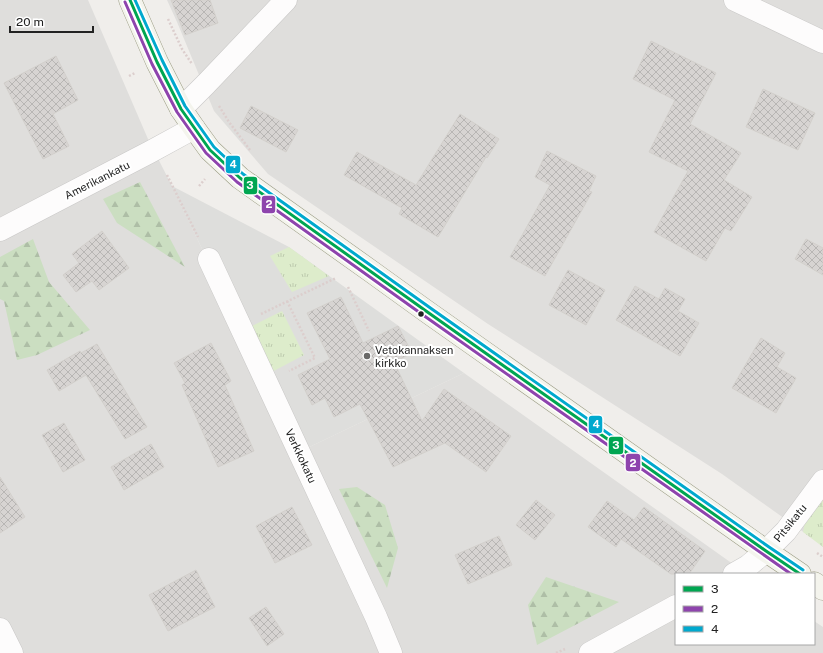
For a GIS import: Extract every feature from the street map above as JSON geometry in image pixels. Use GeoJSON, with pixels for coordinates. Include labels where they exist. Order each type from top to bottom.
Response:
{"type":"FeatureCollection","features":[{"type":"Feature","properties":{"kind":"main road"},"geometry":{"type":"LineString","coordinates":[[130,0],[157,62],[181,109],[210,150],[240,178],[799,573]]}},
{"type":"Feature","properties":{"kind":"street"},"geometry":{"type":"LineString","coordinates":[[181,109],[286,0]]}},
{"type":"Feature","properties":{"kind":"street"},"geometry":{"type":"LineString","coordinates":[[735,0],[823,42]]}},
{"type":"Feature","properties":{"kind":"street","name":"Amerikankatu"},"geometry":{"type":"LineString","coordinates":[[0,230],[194,128]]}},
{"type":"Feature","properties":{"kind":"street","name":"Verkkokatu"},"geometry":{"type":"LineString","coordinates":[[209,259],[391,653]]}},
{"type":"Feature","properties":{"kind":"street","name":"Pitsikatu"},"geometry":{"type":"LineString","coordinates":[[736,573],[748,566],[766,551],[786,531],[823,481]]}},
{"type":"Feature","properties":{"kind":"street"},"geometry":{"type":"LineString","coordinates":[[590,653],[675,607]]}},
{"type":"Feature","properties":{"kind":"street"},"geometry":{"type":"LineString","coordinates":[[0,629],[12,653]]}},
{"type":"Feature","properties":{"kind":"path"},"geometry":{"type":"LineString","coordinates":[[166,14],[182,49],[206,84],[229,122],[254,155]]}},
{"type":"Feature","properties":{"kind":"path"},"geometry":{"type":"LineString","coordinates":[[166,175],[209,259]]}},
{"type":"Feature","properties":{"kind":"path"},"geometry":{"type":"LineString","coordinates":[[239,324],[342,276]]}},
{"type":"Feature","properties":{"kind":"path"},"geometry":{"type":"LineString","coordinates":[[346,282],[369,331]]}},
{"type":"Feature","properties":{"kind":"path"},"geometry":{"type":"LineString","coordinates":[[267,384],[315,358],[287,302]]}},
{"type":"Feature","properties":{"kind":"shaded area"},"geometry":{"type":"Polygon","coordinates":[[[0,0],[88,0],[148,139],[299,452],[464,373],[746,573],[675,573],[675,645],[815,645],[815,622],[823,627],[823,653],[0,653],[0,0]]]}},
{"type":"Feature","properties":{"kind":"shaded area"},"geometry":{"type":"Polygon","coordinates":[[[167,0],[823,0],[823,546],[722,474],[488,324],[268,174],[214,111],[167,0]]]}},
{"type":"Feature","properties":{"kind":"shaded area"},"geometry":{"type":"Polygon","coordinates":[[[172,186],[289,247],[464,373],[299,452],[172,186]]]}},
{"type":"Feature","properties":{"kind":"green space"},"geometry":{"type":"Polygon","coordinates":[[[140,182],[185,267],[117,223],[103,199],[140,182]]]}},
{"type":"Feature","properties":{"kind":"green space"},"geometry":{"type":"Polygon","coordinates":[[[33,239],[49,282],[90,330],[37,355],[17,360],[4,301],[0,299],[0,257],[33,239]]]}},
{"type":"Feature","properties":{"kind":"green space"},"geometry":{"type":"Polygon","coordinates":[[[289,247],[329,276],[292,292],[270,256],[289,247]]]}},
{"type":"Feature","properties":{"kind":"green space"},"geometry":{"type":"Polygon","coordinates":[[[282,311],[304,355],[270,373],[248,328],[282,311]]]}},
{"type":"Feature","properties":{"kind":"green space"},"geometry":{"type":"Polygon","coordinates":[[[357,487],[385,505],[398,548],[387,588],[339,489],[357,487]]]}},
{"type":"Feature","properties":{"kind":"green space"},"geometry":{"type":"Polygon","coordinates":[[[823,496],[823,547],[803,532],[806,517],[823,496]]]}},
{"type":"Feature","properties":{"kind":"green space"},"geometry":{"type":"Polygon","coordinates":[[[546,577],[619,602],[537,645],[528,605],[546,577]]]}},
{"type":"Feature","properties":{"kind":"building"},"geometry":{"type":"Polygon","coordinates":[[[171,0],[210,0],[218,23],[185,35],[171,0]]]}},
{"type":"Feature","properties":{"kind":"building"},"geometry":{"type":"Polygon","coordinates":[[[651,41],[716,73],[690,124],[741,153],[724,180],[752,197],[731,231],[725,228],[706,261],[654,232],[688,171],[649,152],[675,100],[633,79],[651,41]]]}},
{"type":"Feature","properties":{"kind":"building"},"geometry":{"type":"Polygon","coordinates":[[[56,56],[78,100],[53,114],[69,146],[43,159],[4,83],[56,56]]]}},
{"type":"Feature","properties":{"kind":"building"},"geometry":{"type":"Polygon","coordinates":[[[763,89],[815,113],[798,150],[746,127],[763,89]]]}},
{"type":"Feature","properties":{"kind":"building"},"geometry":{"type":"Polygon","coordinates":[[[251,106],[298,130],[286,152],[240,128],[251,106]]]}},
{"type":"Feature","properties":{"kind":"building"},"geometry":{"type":"Polygon","coordinates":[[[460,114],[499,139],[487,158],[486,157],[438,237],[399,214],[402,208],[344,175],[357,152],[416,185],[460,114]]]}},
{"type":"Feature","properties":{"kind":"building"},"geometry":{"type":"Polygon","coordinates":[[[547,151],[596,176],[589,191],[592,192],[545,276],[510,257],[550,185],[535,177],[547,151]]]}},
{"type":"Feature","properties":{"kind":"building"},"geometry":{"type":"Polygon","coordinates":[[[102,231],[129,268],[99,290],[92,281],[76,292],[63,275],[79,263],[72,254],[102,231]]]}},
{"type":"Feature","properties":{"kind":"building"},"geometry":{"type":"Polygon","coordinates":[[[806,239],[823,248],[823,275],[795,259],[806,239]]]}},
{"type":"Feature","properties":{"kind":"building"},"geometry":{"type":"Polygon","coordinates":[[[568,270],[605,290],[586,325],[549,305],[568,270]]]}},
{"type":"Feature","properties":{"kind":"building"},"geometry":{"type":"Polygon","coordinates":[[[635,286],[659,299],[665,288],[685,299],[678,311],[699,323],[680,356],[616,320],[635,286]]]}},
{"type":"Feature","properties":{"kind":"building"},"geometry":{"type":"Polygon","coordinates":[[[341,297],[363,343],[398,326],[412,353],[394,362],[422,421],[444,389],[511,436],[486,472],[445,443],[393,467],[360,404],[334,417],[325,398],[312,405],[298,375],[330,359],[307,313],[341,297]]]}},
{"type":"Feature","properties":{"kind":"building"},"geometry":{"type":"Polygon","coordinates":[[[761,338],[785,353],[777,367],[796,378],[776,413],[732,388],[761,338]]]}},
{"type":"Feature","properties":{"kind":"building"},"geometry":{"type":"Polygon","coordinates":[[[211,343],[231,381],[225,385],[254,451],[218,467],[182,385],[185,383],[174,363],[211,343]]]}},
{"type":"Feature","properties":{"kind":"building"},"geometry":{"type":"Polygon","coordinates":[[[97,344],[147,427],[125,439],[86,375],[59,391],[47,370],[80,351],[81,353],[97,344]]]}},
{"type":"Feature","properties":{"kind":"building"},"geometry":{"type":"Polygon","coordinates":[[[64,423],[85,460],[63,472],[42,435],[64,423]]]}},
{"type":"Feature","properties":{"kind":"building"},"geometry":{"type":"Polygon","coordinates":[[[151,444],[164,467],[124,490],[111,467],[151,444]]]}},
{"type":"Feature","properties":{"kind":"building"},"geometry":{"type":"Polygon","coordinates":[[[0,477],[25,517],[0,533],[0,477]]]}},
{"type":"Feature","properties":{"kind":"building"},"geometry":{"type":"Polygon","coordinates":[[[536,500],[555,515],[535,540],[516,525],[536,500]]]}},
{"type":"Feature","properties":{"kind":"building"},"geometry":{"type":"Polygon","coordinates":[[[607,501],[634,520],[644,507],[705,551],[690,573],[671,574],[621,539],[616,547],[588,527],[607,501]]]}},
{"type":"Feature","properties":{"kind":"building"},"geometry":{"type":"Polygon","coordinates":[[[292,507],[312,545],[275,563],[256,526],[292,507]]]}},
{"type":"Feature","properties":{"kind":"building"},"geometry":{"type":"Polygon","coordinates":[[[499,536],[512,565],[468,584],[455,555],[499,536]]]}},
{"type":"Feature","properties":{"kind":"building"},"geometry":{"type":"Polygon","coordinates":[[[196,570],[215,607],[168,631],[149,595],[196,570]]]}},
{"type":"Feature","properties":{"kind":"building"},"geometry":{"type":"Polygon","coordinates":[[[266,607],[284,634],[267,646],[249,618],[266,607]]]}},
{"type":"Feature","properties":{"kind":"transit line","name":"3"},"geometry":{"type":"LineString","coordinates":[[130,0],[157,62],[181,109],[210,150],[240,178],[799,573]]}},
{"type":"Feature","properties":{"kind":"transit line","name":"4"},"geometry":{"type":"LineString","coordinates":[[135,0],[185,106],[214,147],[243,174],[429,307],[803,570]]}},
{"type":"Feature","properties":{"kind":"transit line","name":"2"},"geometry":{"type":"LineString","coordinates":[[125,2],[152,64],[177,112],[206,153],[237,182],[790,573]]}},
{"type":"Feature","properties":{"kind":"place","name":"Vetokannaksen kirkko"},"geometry":{"type":"Point","coordinates":[367,356]}}]}
